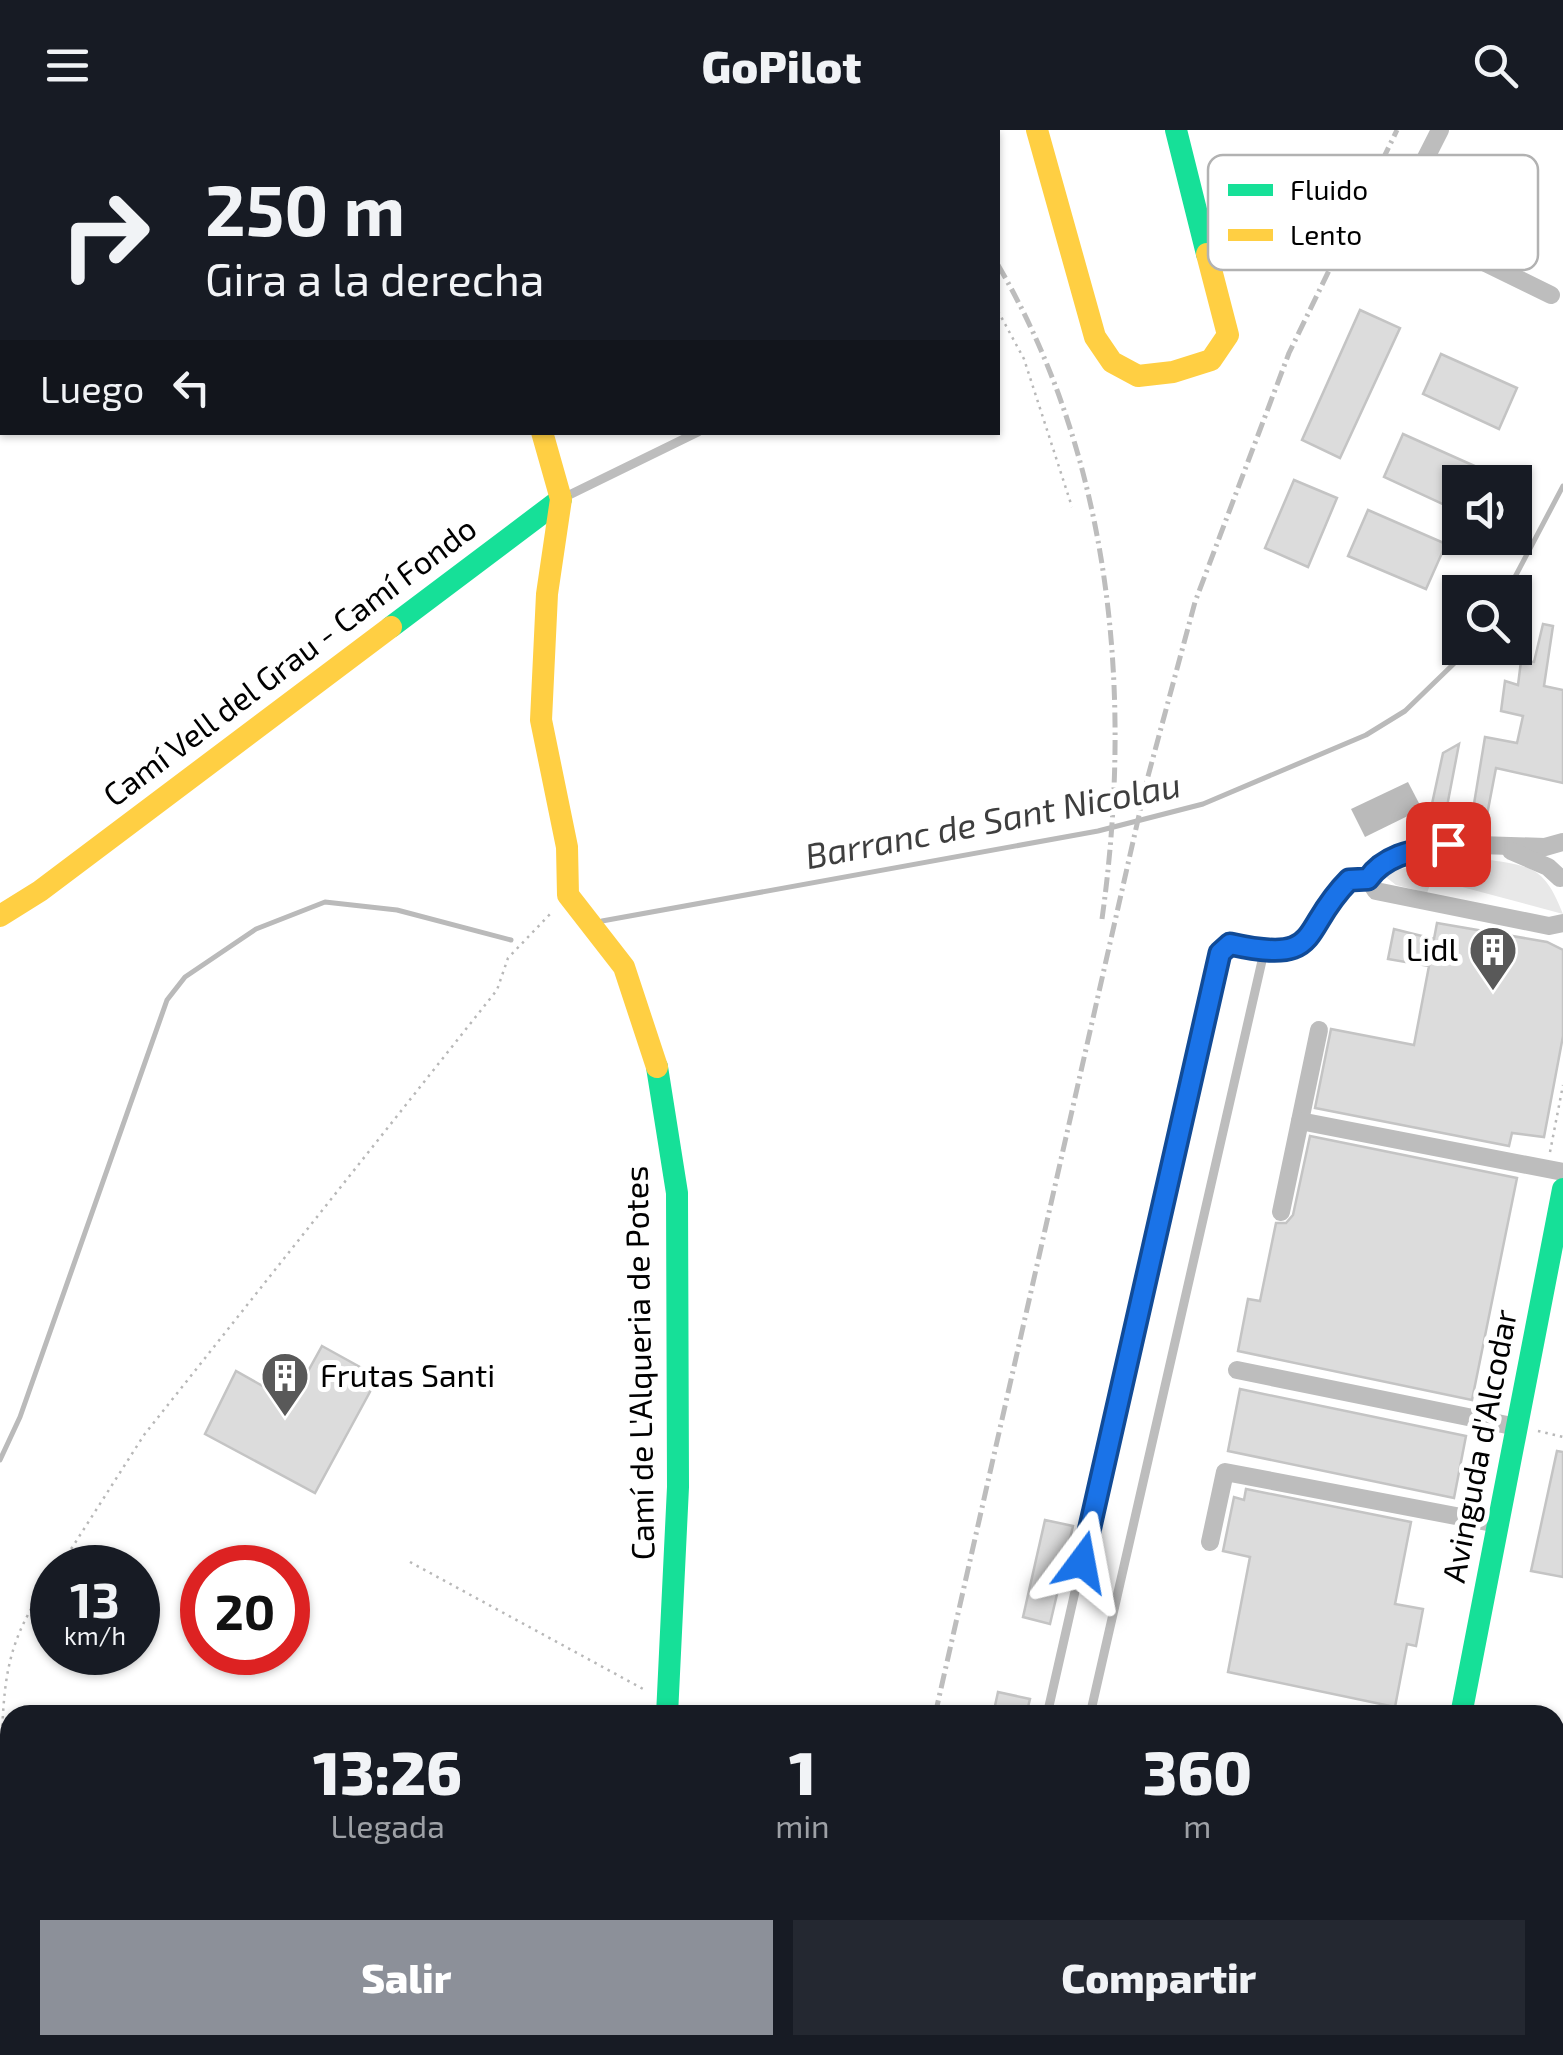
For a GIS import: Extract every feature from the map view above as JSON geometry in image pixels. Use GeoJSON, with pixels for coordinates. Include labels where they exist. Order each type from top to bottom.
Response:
{"type":"FeatureCollection","features":[{"type":"Feature","properties":{"kind":"street"},"geometry":{"type":"LineString","coordinates":[[1036,130],[1095,336],[1112,362],[1138,376],[1173,372],[1211,360],[1228,335],[1212,270]]}},
{"type":"Feature","properties":{"kind":"street"},"geometry":{"type":"LineString","coordinates":[[1176,130],[1208,256]]}},
{"type":"Feature","properties":{"kind":"street"},"geometry":{"type":"LineString","coordinates":[[1427,155],[1440,130]]}},
{"type":"Feature","properties":{"kind":"street"},"geometry":{"type":"LineString","coordinates":[[1499,270],[1552,296]]}},
{"type":"Feature","properties":{"kind":"street"},"geometry":{"type":"LineString","coordinates":[[543,435],[561,499],[547,594],[540,720],[567,847],[568,895]]}},
{"type":"Feature","properties":{"kind":"street","name":"Camí Vell del Grau - Camí Fondo"},"geometry":{"type":"LineString","coordinates":[[0,916],[40,891],[561,499]]}},
{"type":"Feature","properties":{"kind":"street"},"geometry":{"type":"LineString","coordinates":[[1558,927],[1376,891],[1368,879],[1378,864],[1448,844],[1563,842]]}},
{"type":"Feature","properties":{"kind":"street"},"geometry":{"type":"LineString","coordinates":[[1502,846],[1548,867],[1561,884]]}},
{"type":"Feature","properties":{"kind":"street"},"geometry":{"type":"LineString","coordinates":[[1561,884],[1563,854]]}},
{"type":"Feature","properties":{"kind":"street","name":"Camí de L'Alqueria de Potes"},"geometry":{"type":"LineString","coordinates":[[568,895],[624,967],[655,1052],[677,1193],[678,1487],[667,1705]]}},
{"type":"Feature","properties":{"kind":"street"},"geometry":{"type":"LineString","coordinates":[[1281,1212],[1319,1030]]}},
{"type":"Feature","properties":{"kind":"street"},"geometry":{"type":"LineString","coordinates":[[1300,1122],[1563,1172]]}},
{"type":"Feature","properties":{"kind":"street","name":"Avinguda d'Alcodar"},"geometry":{"type":"LineString","coordinates":[[1464,1705],[1563,1188]]}},
{"type":"Feature","properties":{"kind":"street"},"geometry":{"type":"LineString","coordinates":[[1236,1370],[1517,1427]]}},
{"type":"Feature","properties":{"kind":"street"},"geometry":{"type":"LineString","coordinates":[[1210,1542],[1224,1472],[1498,1524]]}},
{"type":"Feature","properties":{"kind":"lane"},"geometry":{"type":"LineString","coordinates":[[561,499],[692,435]]}},
{"type":"Feature","properties":{"kind":"lane"},"geometry":{"type":"LineString","coordinates":[[1049,1705],[1220,953],[1230,944],[1264,952],[1300,946],[1311,939],[1349,880],[1368,879]]}},
{"type":"Feature","properties":{"kind":"lane"},"geometry":{"type":"LineString","coordinates":[[1092,1705],[1264,952]]}},
{"type":"Feature","properties":{"kind":"path"},"geometry":{"type":"LineString","coordinates":[[1000,315],[1024,359],[1072,507]]}},
{"type":"Feature","properties":{"kind":"path"},"geometry":{"type":"LineString","coordinates":[[76,1545],[144,1435],[496,990],[515,948],[568,895]]}},
{"type":"Feature","properties":{"kind":"path"},"geometry":{"type":"LineString","coordinates":[[410,1562],[660,1705]]}},
{"type":"Feature","properties":{"kind":"path"},"geometry":{"type":"LineString","coordinates":[[6,1705],[12,1646],[30,1607]]}},
{"type":"Feature","properties":{"kind":"shaded area"},"geometry":{"type":"Polygon","coordinates":[[[1408,782],[1422,809],[1365,837],[1351,809],[1408,782]]]}},
{"type":"Feature","properties":{"kind":"shaded area"},"geometry":{"type":"Polygon","coordinates":[[[1483,859],[1534,871],[1549,886],[1563,914],[1447,883],[1431,882],[1427,893],[1396,885],[1387,878],[1389,872],[1439,860],[1483,859]]]}},
{"type":"Feature","properties":{"kind":"building"},"geometry":{"type":"Polygon","coordinates":[[[1360,310],[1400,328],[1340,458],[1302,440],[1360,310]]]}},
{"type":"Feature","properties":{"kind":"building"},"geometry":{"type":"Polygon","coordinates":[[[1441,354],[1517,388],[1499,429],[1423,394],[1441,354]]]}},
{"type":"Feature","properties":{"kind":"building"},"geometry":{"type":"Polygon","coordinates":[[[1403,434],[1472,465],[1442,465],[1442,504],[1384,477],[1403,434]]]}},
{"type":"Feature","properties":{"kind":"building"},"geometry":{"type":"Polygon","coordinates":[[[1294,480],[1337,498],[1308,567],[1265,548],[1294,480]]]}},
{"type":"Feature","properties":{"kind":"building"},"geometry":{"type":"Polygon","coordinates":[[[1368,510],[1442,542],[1442,553],[1426,589],[1348,556],[1368,510]]]}},
{"type":"Feature","properties":{"kind":"building"},"geometry":{"type":"Polygon","coordinates":[[[1543,624],[1553,626],[1544,686],[1563,690],[1563,783],[1496,768],[1487,815],[1473,810],[1485,737],[1517,743],[1523,716],[1501,711],[1505,681],[1518,685],[1520,665],[1534,662],[1543,624]]]}},
{"type":"Feature","properties":{"kind":"building"},"geometry":{"type":"Polygon","coordinates":[[[1459,744],[1445,817],[1430,813],[1443,753],[1459,744]]]}},
{"type":"Feature","properties":{"kind":"building"},"geometry":{"type":"Polygon","coordinates":[[[1437,923],[1547,942],[1563,950],[1563,1036],[1544,1137],[1512,1133],[1509,1146],[1315,1108],[1331,1029],[1414,1045],[1429,966],[1388,959],[1394,929],[1434,939],[1437,923]]]}},
{"type":"Feature","properties":{"kind":"building"},"geometry":{"type":"Polygon","coordinates":[[[1310,1136],[1517,1178],[1472,1400],[1238,1351],[1248,1299],[1260,1301],[1276,1223],[1286,1223],[1293,1215],[1310,1136]]]}},
{"type":"Feature","properties":{"kind":"building","name":"Frutas Santi"},"geometry":{"type":"Polygon","coordinates":[[[322,1346],[378,1377],[315,1493],[205,1434],[236,1371],[291,1402],[322,1346]]]}},
{"type":"Feature","properties":{"kind":"building"},"geometry":{"type":"Polygon","coordinates":[[[1240,1389],[1466,1436],[1454,1498],[1228,1451],[1240,1389]]]}},
{"type":"Feature","properties":{"kind":"building"},"geometry":{"type":"Polygon","coordinates":[[[1557,1451],[1563,1452],[1563,1577],[1531,1571],[1557,1451]]]}},
{"type":"Feature","properties":{"kind":"building"},"geometry":{"type":"Polygon","coordinates":[[[1246,1489],[1411,1522],[1395,1604],[1423,1609],[1416,1646],[1407,1644],[1395,1705],[1228,1672],[1250,1557],[1223,1551],[1234,1497],[1244,1500],[1246,1489]]]}},
{"type":"Feature","properties":{"kind":"building"},"geometry":{"type":"Polygon","coordinates":[[[1045,1520],[1073,1526],[1050,1624],[1023,1617],[1045,1520]]]}},
{"type":"Feature","properties":{"kind":"building"},"geometry":{"type":"Polygon","coordinates":[[[998,1692],[1030,1699],[1028,1705],[995,1705],[998,1692]]]}},
{"type":"Feature","properties":{"kind":"waterway","name":"Barranc de Sant Nicolau"},"geometry":{"type":"LineString","coordinates":[[1516,575],[1563,486]]}},
{"type":"Feature","properties":{"kind":"waterway","name":"Barranc de Sant Nicolau"},"geometry":{"type":"LineString","coordinates":[[602,921],[1098,831],[1203,804],[1366,735],[1405,711],[1452,665]]}},
{"type":"Feature","properties":{"kind":"waterway","name":"Barranc de Sant Nicolau"},"geometry":{"type":"LineString","coordinates":[[0,1460],[20,1417],[167,1000],[185,977],[256,929],[325,902],[397,910],[511,940]]}},
{"type":"Feature","properties":{"kind":"railway"},"geometry":{"type":"LineString","coordinates":[[1385,155],[1397,130]]}},
{"type":"Feature","properties":{"kind":"railway"},"geometry":{"type":"LineString","coordinates":[[1000,269],[1037,341],[1067,419],[1090,500],[1105,583],[1113,666],[1115,751],[1102,919]]}},
{"type":"Feature","properties":{"kind":"railway"},"geometry":{"type":"LineString","coordinates":[[937,1705],[1147,780],[1195,602],[1289,353],[1329,270]]}},
{"type":"Feature","properties":{"kind":"traffic: fast"},"geometry":{"type":"LineString","coordinates":[[1176,130],[1207,254]]}},
{"type":"Feature","properties":{"kind":"traffic: fast"},"geometry":{"type":"LineString","coordinates":[[391,627],[561,499]]}},
{"type":"Feature","properties":{"kind":"traffic: fast"},"geometry":{"type":"LineString","coordinates":[[657,1067],[677,1193],[678,1487],[667,1705]]}},
{"type":"Feature","properties":{"kind":"traffic: fast"},"geometry":{"type":"LineString","coordinates":[[1463,1705],[1563,1189]]}},
{"type":"Feature","properties":{"kind":"traffic: slow"},"geometry":{"type":"LineString","coordinates":[[1037,130],[1095,337],[1112,362],[1138,376],[1173,372],[1211,360],[1228,335],[1211,270]]}},
{"type":"Feature","properties":{"kind":"traffic: slow"},"geometry":{"type":"LineString","coordinates":[[543,435],[561,499],[547,594],[541,720],[567,847],[568,895],[624,967],[657,1067]]}},
{"type":"Feature","properties":{"kind":"traffic: slow"},"geometry":{"type":"LineString","coordinates":[[0,916],[40,891],[391,627]]}},
{"type":"Feature","properties":{"kind":"place","name":"Lidl"},"geometry":{"type":"Point","coordinates":[1493,992]}},
{"type":"Feature","properties":{"kind":"place","name":"Frutas Santi"},"geometry":{"type":"Point","coordinates":[285,1418]}},
{"type":"Feature","properties":{"kind":"route"},"geometry":{"type":"LineString","coordinates":[[1082,1562],[1220,953],[1230,944],[1264,952],[1300,946],[1311,939],[1349,880],[1368,879],[1378,864],[1448,844]]}}]}
